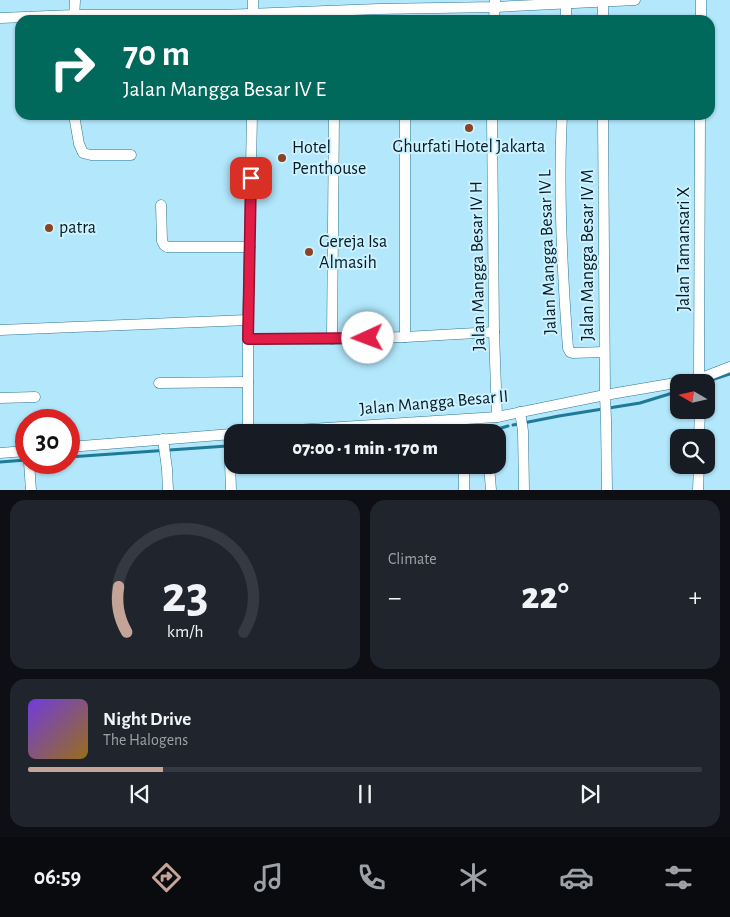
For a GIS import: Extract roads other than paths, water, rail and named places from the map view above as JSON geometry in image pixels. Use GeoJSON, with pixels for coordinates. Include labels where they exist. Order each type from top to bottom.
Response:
{"type":"FeatureCollection","features":[{"type":"Feature","properties":{"kind":"street"},"geometry":{"type":"LineString","coordinates":[[74,15],[75,0]]}},
{"type":"Feature","properties":{"kind":"street"},"geometry":{"type":"LineString","coordinates":[[253,15],[254,0]]}},
{"type":"Feature","properties":{"kind":"street"},"geometry":{"type":"LineString","coordinates":[[338,15],[379,4],[405,9],[495,3],[566,3],[636,0]]}},
{"type":"Feature","properties":{"kind":"street"},"geometry":{"type":"LineString","coordinates":[[701,0],[701,15]]}},
{"type":"Feature","properties":{"kind":"street"},"geometry":{"type":"LineString","coordinates":[[603,1],[603,15]]}},
{"type":"Feature","properties":{"kind":"street"},"geometry":{"type":"LineString","coordinates":[[566,3],[566,15]]}},
{"type":"Feature","properties":{"kind":"street"},"geometry":{"type":"LineString","coordinates":[[405,9],[405,15]]}},
{"type":"Feature","properties":{"kind":"street"},"geometry":{"type":"LineString","coordinates":[[0,18],[15,18]]}},
{"type":"Feature","properties":{"kind":"street"},"geometry":{"type":"LineString","coordinates":[[75,120],[79,144],[83,153],[91,155],[131,155]]}},
{"type":"Feature","properties":{"kind":"street"},"geometry":{"type":"LineString","coordinates":[[248,424],[252,120]]}},
{"type":"Feature","properties":{"kind":"street"},"geometry":{"type":"LineString","coordinates":[[332,339],[334,120]]}},
{"type":"Feature","properties":{"kind":"street"},"geometry":{"type":"LineString","coordinates":[[405,120],[405,337]]}},
{"type":"Feature","properties":{"kind":"street","name":"Jalan Mangga Besar IV H"},"geometry":{"type":"LineString","coordinates":[[492,120],[494,332],[497,417]]}},
{"type":"Feature","properties":{"kind":"street","name":"Jalan Mangga Besar IV L"},"geometry":{"type":"LineString","coordinates":[[562,120],[560,145],[562,225],[568,348],[573,353],[604,352]]}},
{"type":"Feature","properties":{"kind":"street","name":"Jalan Mangga Besar IV M"},"geometry":{"type":"LineString","coordinates":[[603,120],[604,352],[608,490]]}},
{"type":"Feature","properties":{"kind":"street","name":"Jalan Tamansari X"},"geometry":{"type":"LineString","coordinates":[[699,374],[700,120]]}},
{"type":"Feature","properties":{"kind":"street"},"geometry":{"type":"LineString","coordinates":[[161,206],[162,242],[167,247],[250,247]]}},
{"type":"Feature","properties":{"kind":"street"},"geometry":{"type":"LineString","coordinates":[[0,330],[248,320]]}},
{"type":"Feature","properties":{"kind":"street"},"geometry":{"type":"LineString","coordinates":[[248,339],[405,337],[494,332]]}},
{"type":"Feature","properties":{"kind":"street","name":"Jalan Mangga Besar II"},"geometry":{"type":"LineString","coordinates":[[713,374],[730,367]]}},
{"type":"Feature","properties":{"kind":"street"},"geometry":{"type":"LineString","coordinates":[[159,383],[248,382]]}},
{"type":"Feature","properties":{"kind":"street","name":"Jalan Mangga Besar II"},"geometry":{"type":"LineString","coordinates":[[388,424],[497,417],[521,420],[605,399],[670,386]]}},
{"type":"Feature","properties":{"kind":"street"},"geometry":{"type":"LineString","coordinates":[[0,398],[35,397]]}},
{"type":"Feature","properties":{"kind":"street"},"geometry":{"type":"LineString","coordinates":[[521,420],[524,490]]}},
{"type":"Feature","properties":{"kind":"street"},"geometry":{"type":"LineString","coordinates":[[80,446],[224,437]]}},
{"type":"Feature","properties":{"kind":"street"},"geometry":{"type":"LineString","coordinates":[[163,441],[168,490]]}},
{"type":"Feature","properties":{"kind":"street"},"geometry":{"type":"LineString","coordinates":[[0,453],[15,452]]}},
{"type":"Feature","properties":{"kind":"street"},"geometry":{"type":"LineString","coordinates":[[30,474],[31,490]]}},
{"type":"Feature","properties":{"kind":"street"},"geometry":{"type":"LineString","coordinates":[[231,474],[231,490]]}},
{"type":"Feature","properties":{"kind":"street"},"geometry":{"type":"LineString","coordinates":[[464,474],[464,490]]}},
{"type":"Feature","properties":{"kind":"street"},"geometry":{"type":"LineString","coordinates":[[490,474],[491,490]]}},
{"type":"Feature","properties":{"kind":"street"},"geometry":{"type":"LineString","coordinates":[[698,490],[699,474]]}},
{"type":"Feature","properties":{"kind":"waterway"},"geometry":{"type":"LineString","coordinates":[[715,379],[730,374]]}},
{"type":"Feature","properties":{"kind":"waterway"},"geometry":{"type":"LineString","coordinates":[[513,425],[640,403],[670,394]]}},
{"type":"Feature","properties":{"kind":"waterway"},"geometry":{"type":"LineString","coordinates":[[80,456],[224,446]]}},
{"type":"Feature","properties":{"kind":"waterway"},"geometry":{"type":"LineString","coordinates":[[0,462],[15,461]]}},
{"type":"Feature","properties":{"kind":"place","name":"Ghurfati Hotel Jakarta"},"geometry":{"type":"Point","coordinates":[469,128]}},
{"type":"Feature","properties":{"kind":"place","name":"Hotel Penthouse"},"geometry":{"type":"Point","coordinates":[282,158]}},
{"type":"Feature","properties":{"kind":"place","name":"patra"},"geometry":{"type":"Point","coordinates":[49,228]}},
{"type":"Feature","properties":{"kind":"place","name":"Gereja Isa Almasih"},"geometry":{"type":"Point","coordinates":[309,252]}}]}
